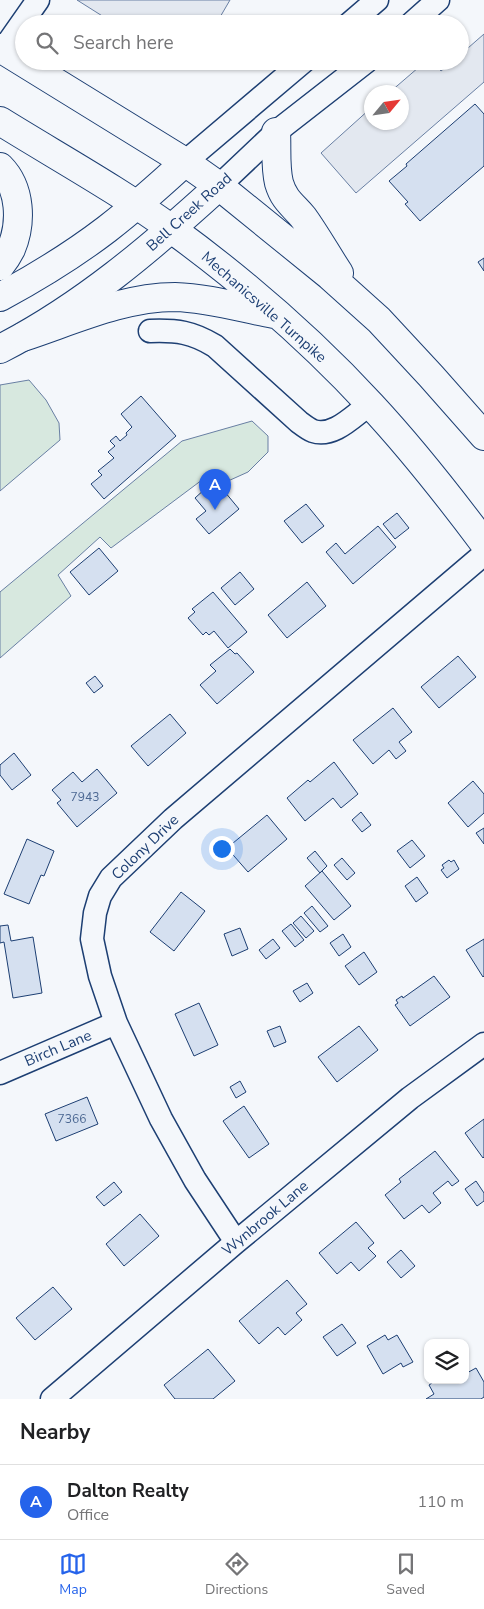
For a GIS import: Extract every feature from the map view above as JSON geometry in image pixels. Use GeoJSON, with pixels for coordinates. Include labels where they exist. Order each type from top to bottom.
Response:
{"type":"FeatureCollection","features":[{"type":"Feature","properties":{"kind":"main road"},"geometry":{"type":"LineString","coordinates":[[2,49],[15,57]]}},
{"type":"Feature","properties":{"kind":"main road"},"geometry":{"type":"LineString","coordinates":[[36,70],[185,162],[219,186],[330,276],[379,320],[484,436]]}},
{"type":"Feature","properties":{"kind":"main road","name":"Mechanicsville Turnpike"},"geometry":{"type":"LineString","coordinates":[[0,121],[172,229],[276,314],[318,352],[370,404],[419,460],[484,543]]}},
{"type":"Feature","properties":{"kind":"main road"},"geometry":{"type":"LineString","coordinates":[[276,132],[277,172],[284,196],[302,216],[358,301]]}},
{"type":"Feature","properties":{"kind":"main road"},"geometry":{"type":"LineString","coordinates":[[0,297],[39,276],[77,251],[136,206],[185,162]]}},
{"type":"Feature","properties":{"kind":"main road"},"geometry":{"type":"LineString","coordinates":[[0,167],[6,173],[15,191],[18,211],[17,230],[10,250],[0,266]]}},
{"type":"Feature","properties":{"kind":"main road","name":"Bell Creek Road"},"geometry":{"type":"LineString","coordinates":[[12,343],[56,318],[102,286],[172,229],[219,186]]}},
{"type":"Feature","properties":{"kind":"main road"},"geometry":{"type":"LineString","coordinates":[[12,343],[125,303],[154,298],[196,298],[276,314]]}},
{"type":"Feature","properties":{"kind":"street"},"geometry":{"type":"LineString","coordinates":[[27,15],[38,0]]}},
{"type":"Feature","properties":{"kind":"street"},"geometry":{"type":"LineString","coordinates":[[360,15],[377,0]]}},
{"type":"Feature","properties":{"kind":"street"},"geometry":{"type":"LineString","coordinates":[[421,15],[438,0]]}},
{"type":"Feature","properties":{"kind":"street"},"geometry":{"type":"LineString","coordinates":[[2,49],[15,31]]}},
{"type":"Feature","properties":{"kind":"street"},"geometry":{"type":"LineString","coordinates":[[185,162],[293,70]]}},
{"type":"Feature","properties":{"kind":"street","name":"Bell Creek Road"},"geometry":{"type":"LineString","coordinates":[[219,186],[276,132],[356,70]]}},
{"type":"Feature","properties":{"kind":"street"},"geometry":{"type":"LineString","coordinates":[[150,331],[171,330],[200,336],[215,346],[299,422],[312,430],[325,432],[336,429],[370,404]]}},
{"type":"Feature","properties":{"kind":"street","name":"Colony Drive"},"geometry":{"type":"LineString","coordinates":[[236,1242],[195,1180],[166,1128],[116,1023],[100,976],[92,939],[95,913],[100,896],[111,878],[172,819],[484,554]]}},
{"type":"Feature","properties":{"kind":"street","name":"Birch Lane"},"geometry":{"type":"LineString","coordinates":[[0,1073],[116,1023]]}},
{"type":"Feature","properties":{"kind":"street","name":"Wynbrook Lane"},"geometry":{"type":"LineString","coordinates":[[52,1399],[236,1242],[410,1098],[484,1044]]}},
{"type":"Feature","properties":{"kind":"shaded area"},"geometry":{"type":"Polygon","coordinates":[[[77,0],[230,0],[221,15],[101,15],[77,0]]]}},
{"type":"Feature","properties":{"kind":"shaded area"},"geometry":{"type":"Polygon","coordinates":[[[484,34],[484,82],[356,193],[321,153],[364,114],[364,130],[409,130],[409,85],[398,85],[416,70],[469,70],[469,47],[484,34]]]}},
{"type":"Feature","properties":{"kind":"shaded area"},"geometry":{"type":"Polygon","coordinates":[[[29,380],[46,400],[59,423],[60,440],[0,491],[0,385],[29,380]]]}},
{"type":"Feature","properties":{"kind":"shaded area"},"geometry":{"type":"Polygon","coordinates":[[[252,421],[268,436],[268,452],[248,472],[228,481],[214,471],[111,548],[100,537],[58,575],[71,596],[0,658],[0,592],[182,441],[252,421]]]}},
{"type":"Feature","properties":{"kind":"building"},"geometry":{"type":"Polygon","coordinates":[[[475,104],[484,114],[484,166],[420,221],[405,204],[408,202],[389,181],[475,104]]]}},
{"type":"Feature","properties":{"kind":"building"},"geometry":{"type":"Polygon","coordinates":[[[484,258],[484,271],[478,262],[484,258]]]}},
{"type":"Feature","properties":{"kind":"building"},"geometry":{"type":"Polygon","coordinates":[[[141,396],[176,436],[104,499],[91,484],[102,475],[98,471],[114,458],[108,452],[115,446],[110,441],[116,436],[120,441],[132,427],[121,414],[141,396]]]}},
{"type":"Feature","properties":{"kind":"building"},"geometry":{"type":"Polygon","coordinates":[[[215,480],[239,509],[209,534],[196,519],[206,511],[195,498],[215,480]]]}},
{"type":"Feature","properties":{"kind":"building"},"geometry":{"type":"Polygon","coordinates":[[[306,504],[324,526],[302,543],[284,521],[306,504]]]}},
{"type":"Feature","properties":{"kind":"building"},"geometry":{"type":"Polygon","coordinates":[[[397,513],[409,528],[395,539],[383,524],[397,513]]]}},
{"type":"Feature","properties":{"kind":"building"},"geometry":{"type":"Polygon","coordinates":[[[378,526],[396,547],[353,584],[326,552],[336,543],[345,554],[378,526]]]}},
{"type":"Feature","properties":{"kind":"building"},"geometry":{"type":"Polygon","coordinates":[[[99,548],[118,571],[89,595],[70,572],[99,548]]]}},
{"type":"Feature","properties":{"kind":"building"},"geometry":{"type":"Polygon","coordinates":[[[240,572],[254,589],[235,605],[221,588],[240,572]]]}},
{"type":"Feature","properties":{"kind":"building"},"geometry":{"type":"Polygon","coordinates":[[[307,582],[326,606],[287,638],[268,615],[307,582]]]}},
{"type":"Feature","properties":{"kind":"building"},"geometry":{"type":"Polygon","coordinates":[[[213,592],[247,632],[228,648],[214,631],[209,635],[206,632],[203,635],[188,618],[195,612],[192,609],[213,592]]]}},
{"type":"Feature","properties":{"kind":"building"},"geometry":{"type":"Polygon","coordinates":[[[230,649],[235,654],[237,653],[254,672],[217,704],[200,685],[216,671],[210,665],[230,649]]]}},
{"type":"Feature","properties":{"kind":"building"},"geometry":{"type":"Polygon","coordinates":[[[458,656],[476,677],[439,708],[421,687],[458,656]]]}},
{"type":"Feature","properties":{"kind":"building"},"geometry":{"type":"Polygon","coordinates":[[[95,676],[103,686],[94,693],[86,683],[95,676]]]}},
{"type":"Feature","properties":{"kind":"building"},"geometry":{"type":"Polygon","coordinates":[[[393,708],[412,732],[399,742],[406,751],[396,759],[389,750],[373,764],[353,740],[393,708]]]}},
{"type":"Feature","properties":{"kind":"building"},"geometry":{"type":"Polygon","coordinates":[[[170,714],[186,733],[148,766],[131,746],[170,714]]]}},
{"type":"Feature","properties":{"kind":"building"},"geometry":{"type":"Polygon","coordinates":[[[14,753],[31,775],[12,790],[0,775],[0,765],[14,753]]]}},
{"type":"Feature","properties":{"kind":"building"},"geometry":{"type":"Polygon","coordinates":[[[334,762],[358,794],[341,808],[333,798],[305,821],[287,798],[308,780],[310,782],[334,762]]]}},
{"type":"Feature","properties":{"kind":"building"},"geometry":{"type":"Polygon","coordinates":[[[97,769],[117,793],[77,827],[57,803],[61,800],[52,790],[73,772],[82,782],[97,769]]]}},
{"type":"Feature","properties":{"kind":"building"},"geometry":{"type":"Polygon","coordinates":[[[473,781],[484,794],[484,813],[468,827],[448,803],[473,781]]]}},
{"type":"Feature","properties":{"kind":"building"},"geometry":{"type":"Polygon","coordinates":[[[361,812],[371,825],[362,832],[352,820],[361,812]]]}},
{"type":"Feature","properties":{"kind":"building"},"geometry":{"type":"Polygon","coordinates":[[[267,815],[287,839],[248,872],[227,848],[267,815]]]}},
{"type":"Feature","properties":{"kind":"building"},"geometry":{"type":"Polygon","coordinates":[[[484,828],[484,844],[476,833],[484,828]]]}},
{"type":"Feature","properties":{"kind":"building"},"geometry":{"type":"Polygon","coordinates":[[[27,839],[54,851],[44,876],[41,875],[29,904],[4,894],[27,839]]]}},
{"type":"Feature","properties":{"kind":"building"},"geometry":{"type":"Polygon","coordinates":[[[412,840],[425,856],[410,868],[397,851],[412,840]]]}},
{"type":"Feature","properties":{"kind":"building"},"geometry":{"type":"Polygon","coordinates":[[[315,851],[327,866],[320,873],[307,858],[315,851]]]}},
{"type":"Feature","properties":{"kind":"building"},"geometry":{"type":"Polygon","coordinates":[[[342,858],[355,873],[347,880],[334,865],[342,858]]]}},
{"type":"Feature","properties":{"kind":"building"},"geometry":{"type":"Polygon","coordinates":[[[449,860],[451,862],[454,860],[459,869],[447,878],[441,870],[444,868],[442,865],[449,860]]]}},
{"type":"Feature","properties":{"kind":"building"},"geometry":{"type":"Polygon","coordinates":[[[322,871],[351,906],[334,920],[305,886],[322,871]]]}},
{"type":"Feature","properties":{"kind":"building"},"geometry":{"type":"Polygon","coordinates":[[[417,877],[428,893],[416,902],[405,886],[417,877]]]}},
{"type":"Feature","properties":{"kind":"building"},"geometry":{"type":"Polygon","coordinates":[[[181,892],[205,911],[174,951],[150,932],[181,892]]]}},
{"type":"Feature","properties":{"kind":"building"},"geometry":{"type":"Polygon","coordinates":[[[312,906],[328,926],[320,932],[304,913],[312,906]]]}},
{"type":"Feature","properties":{"kind":"building"},"geometry":{"type":"Polygon","coordinates":[[[301,916],[314,931],[306,938],[293,923],[301,916]]]}},
{"type":"Feature","properties":{"kind":"building"},"geometry":{"type":"Polygon","coordinates":[[[291,924],[304,940],[295,947],[282,931],[291,924]]]}},
{"type":"Feature","properties":{"kind":"building"},"geometry":{"type":"Polygon","coordinates":[[[8,925],[11,941],[33,937],[42,993],[13,998],[4,942],[0,943],[0,926],[8,925]]]}},
{"type":"Feature","properties":{"kind":"building"},"geometry":{"type":"Polygon","coordinates":[[[240,928],[248,949],[232,956],[224,934],[240,928]]]}},
{"type":"Feature","properties":{"kind":"building"},"geometry":{"type":"Polygon","coordinates":[[[343,934],[351,947],[339,956],[330,943],[343,934]]]}},
{"type":"Feature","properties":{"kind":"building"},"geometry":{"type":"Polygon","coordinates":[[[273,939],[280,948],[266,959],[259,950],[273,939]]]}},
{"type":"Feature","properties":{"kind":"building"},"geometry":{"type":"Polygon","coordinates":[[[484,939],[484,976],[483,977],[466,950],[484,939]]]}},
{"type":"Feature","properties":{"kind":"building"},"geometry":{"type":"Polygon","coordinates":[[[364,952],[377,972],[359,985],[345,966],[364,952]]]}},
{"type":"Feature","properties":{"kind":"building"},"geometry":{"type":"Polygon","coordinates":[[[434,976],[450,997],[410,1026],[395,1005],[398,1003],[396,1000],[402,996],[403,998],[434,976]]]}},
{"type":"Feature","properties":{"kind":"building"},"geometry":{"type":"Polygon","coordinates":[[[307,983],[313,993],[300,1002],[293,991],[307,983]]]}},
{"type":"Feature","properties":{"kind":"building"},"geometry":{"type":"Polygon","coordinates":[[[199,1003],[218,1045],[194,1056],[175,1014],[199,1003]]]}},
{"type":"Feature","properties":{"kind":"building"},"geometry":{"type":"Polygon","coordinates":[[[280,1026],[286,1042],[274,1047],[267,1031],[280,1026]]]}},
{"type":"Feature","properties":{"kind":"building"},"geometry":{"type":"Polygon","coordinates":[[[359,1026],[378,1050],[337,1082],[318,1057],[359,1026]]]}},
{"type":"Feature","properties":{"kind":"building"},"geometry":{"type":"Polygon","coordinates":[[[240,1081],[246,1092],[236,1098],[230,1087],[240,1081]]]}},
{"type":"Feature","properties":{"kind":"building"},"geometry":{"type":"Polygon","coordinates":[[[87,1097],[98,1124],[56,1141],[45,1114],[87,1097]]]}},
{"type":"Feature","properties":{"kind":"building"},"geometry":{"type":"Polygon","coordinates":[[[244,1106],[269,1144],[249,1158],[223,1121],[244,1106]]]}},
{"type":"Feature","properties":{"kind":"building"},"geometry":{"type":"Polygon","coordinates":[[[484,1119],[484,1157],[483,1158],[465,1133],[484,1119]]]}},
{"type":"Feature","properties":{"kind":"building"},"geometry":{"type":"Polygon","coordinates":[[[435,1151],[459,1181],[452,1186],[448,1181],[433,1193],[441,1203],[429,1213],[422,1205],[404,1219],[385,1195],[401,1182],[399,1179],[435,1151]]]}},
{"type":"Feature","properties":{"kind":"building"},"geometry":{"type":"Polygon","coordinates":[[[476,1181],[484,1193],[484,1201],[477,1206],[465,1189],[476,1181]]]}},
{"type":"Feature","properties":{"kind":"building"},"geometry":{"type":"Polygon","coordinates":[[[114,1182],[122,1192],[104,1206],[96,1197],[114,1182]]]}},
{"type":"Feature","properties":{"kind":"building"},"geometry":{"type":"Polygon","coordinates":[[[140,1214],[159,1236],[124,1266],[106,1244],[140,1214]]]}},
{"type":"Feature","properties":{"kind":"building"},"geometry":{"type":"Polygon","coordinates":[[[356,1222],[374,1243],[368,1248],[376,1256],[359,1271],[351,1262],[337,1274],[319,1253],[356,1222]]]}},
{"type":"Feature","properties":{"kind":"building"},"geometry":{"type":"Polygon","coordinates":[[[401,1250],[415,1266],[401,1278],[387,1262],[401,1250]]]}},
{"type":"Feature","properties":{"kind":"building"},"geometry":{"type":"Polygon","coordinates":[[[287,1280],[307,1304],[296,1313],[302,1320],[285,1335],[278,1327],[259,1344],[239,1321],[287,1280]]]}},
{"type":"Feature","properties":{"kind":"building"},"geometry":{"type":"Polygon","coordinates":[[[53,1287],[72,1309],[35,1340],[16,1318],[53,1287]]]}},
{"type":"Feature","properties":{"kind":"building"},"geometry":{"type":"Polygon","coordinates":[[[342,1324],[356,1343],[337,1356],[323,1337],[342,1324]]]}},
{"type":"Feature","properties":{"kind":"building"},"geometry":{"type":"Polygon","coordinates":[[[385,1335],[388,1340],[397,1335],[413,1362],[403,1367],[401,1363],[383,1374],[367,1346],[385,1335]]]}},
{"type":"Feature","properties":{"kind":"building"},"geometry":{"type":"Polygon","coordinates":[[[208,1349],[235,1381],[213,1399],[175,1399],[164,1385],[208,1349]]]}},
{"type":"Feature","properties":{"kind":"building"},"geometry":{"type":"Polygon","coordinates":[[[476,1368],[484,1382],[484,1397],[481,1399],[426,1399],[434,1394],[429,1385],[431,1384],[469,1384],[469,1372],[476,1368]]]}},
{"type":"Feature","properties":{"kind":"place","name":"Dalton Realty"},"geometry":{"type":"Point","coordinates":[215,510]}}]}
